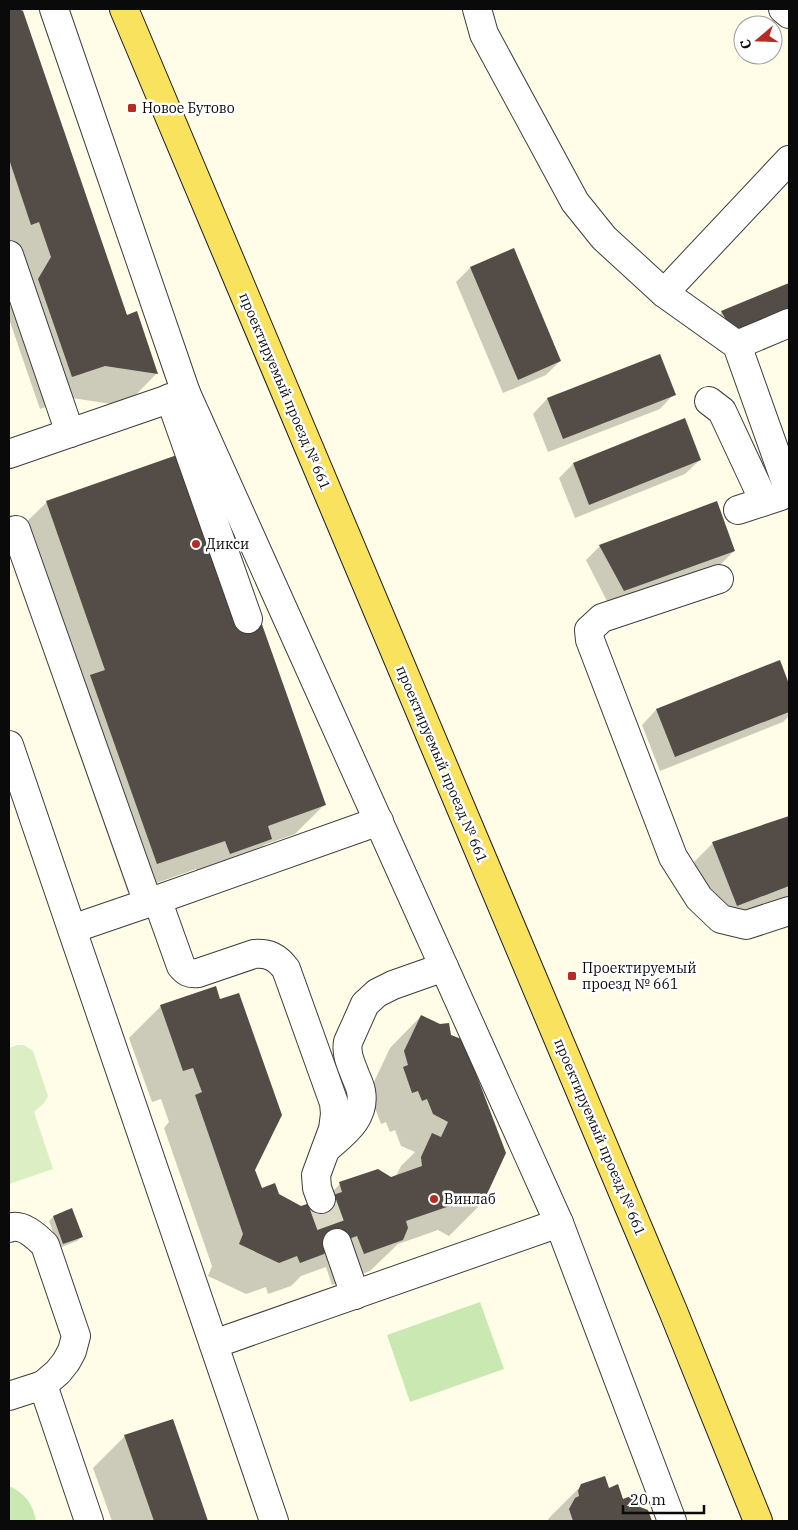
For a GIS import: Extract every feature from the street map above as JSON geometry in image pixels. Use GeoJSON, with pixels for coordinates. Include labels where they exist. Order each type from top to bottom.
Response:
{"type":"FeatureCollection","features":[{"type":"Feature","properties":{"kind":"main road","name":"проектируемый проезд № 661"},"geometry":{"type":"LineString","coordinates":[[124,9],[677,1319],[758,1521]]}},
{"type":"Feature","properties":{"kind":"street"},"geometry":{"type":"LineString","coordinates":[[54,9],[248,619]]}},
{"type":"Feature","properties":{"kind":"street"},"geometry":{"type":"LineString","coordinates":[[477,9],[484,34],[575,202],[604,238],[664,293],[737,345],[781,495]]}},
{"type":"Feature","properties":{"kind":"street"},"geometry":{"type":"LineString","coordinates":[[783,9],[789,14]]}},
{"type":"Feature","properties":{"kind":"street"},"geometry":{"type":"LineString","coordinates":[[664,293],[789,160]]}},
{"type":"Feature","properties":{"kind":"street"},"geometry":{"type":"LineString","coordinates":[[9,255],[70,433]]}},
{"type":"Feature","properties":{"kind":"street"},"geometry":{"type":"LineString","coordinates":[[737,345],[789,323]]}},
{"type":"Feature","properties":{"kind":"street"},"geometry":{"type":"LineString","coordinates":[[9,454],[178,396]]}},
{"type":"Feature","properties":{"kind":"street"},"geometry":{"type":"LineString","coordinates":[[178,396],[379,821],[560,1223],[672,1521]]}},
{"type":"Feature","properties":{"kind":"street"},"geometry":{"type":"LineString","coordinates":[[709,401],[722,411],[781,495]]}},
{"type":"Feature","properties":{"kind":"street"},"geometry":{"type":"LineString","coordinates":[[738,510],[781,495]]}},
{"type":"Feature","properties":{"kind":"street"},"geometry":{"type":"LineString","coordinates":[[16,530],[152,901],[180,966],[191,974],[198,973],[254,954],[263,953],[280,960],[286,969],[334,1103],[334,1122],[316,1176],[317,1188],[321,1199]]}},
{"type":"Feature","properties":{"kind":"street"},"geometry":{"type":"LineString","coordinates":[[719,579],[602,618],[589,630],[590,640],[673,857],[699,898],[721,918],[746,925],[789,911]]}},
{"type":"Feature","properties":{"kind":"street"},"geometry":{"type":"LineString","coordinates":[[9,745],[274,1521]]}},
{"type":"Feature","properties":{"kind":"street"},"geometry":{"type":"LineString","coordinates":[[72,929],[379,821]]}},
{"type":"Feature","properties":{"kind":"street"},"geometry":{"type":"LineString","coordinates":[[324,1152],[354,1123],[360,1112],[362,1104],[361,1090],[347,1048],[365,1004],[384,989],[444,967]]}},
{"type":"Feature","properties":{"kind":"street"},"geometry":{"type":"LineString","coordinates":[[214,1344],[560,1223]]}},
{"type":"Feature","properties":{"kind":"street"},"geometry":{"type":"LineString","coordinates":[[9,1228],[13,1226],[26,1230],[37,1236],[45,1245],[76,1336],[72,1352],[58,1372],[42,1385],[9,1396]]}},
{"type":"Feature","properties":{"kind":"street"},"geometry":{"type":"LineString","coordinates":[[337,1243],[354,1295]]}},
{"type":"Feature","properties":{"kind":"street"},"geometry":{"type":"LineString","coordinates":[[42,1385],[89,1521]]}},
{"type":"Feature","properties":{"kind":"green space"},"geometry":{"type":"Polygon","coordinates":[[[24,1045],[33,1051],[48,1096],[44,1103],[34,1112],[53,1169],[9,1184],[9,1048],[24,1045]]]}},
{"type":"Feature","properties":{"kind":"green space"},"geometry":{"type":"Polygon","coordinates":[[[480,1302],[504,1369],[410,1402],[387,1335],[480,1302]]]}},
{"type":"Feature","properties":{"kind":"green space"},"geometry":{"type":"Polygon","coordinates":[[[9,1486],[24,1496],[33,1509],[36,1521],[9,1521],[9,1486]]]}},
{"type":"Feature","properties":{"kind":"building"},"geometry":{"type":"Polygon","coordinates":[[[9,9],[23,11],[127,315],[137,311],[158,374],[105,366],[72,377],[38,279],[51,257],[39,222],[31,225],[9,159],[9,9]]]}},
{"type":"Feature","properties":{"kind":"building"},"geometry":{"type":"Polygon","coordinates":[[[514,248],[561,361],[518,380],[470,267],[514,248]]]}},
{"type":"Feature","properties":{"kind":"building"},"geometry":{"type":"Polygon","coordinates":[[[789,283],[789,311],[733,332],[721,311],[789,283]]]}},
{"type":"Feature","properties":{"kind":"building"},"geometry":{"type":"Polygon","coordinates":[[[660,354],[676,395],[563,439],[547,398],[660,354]]]}},
{"type":"Feature","properties":{"kind":"building"},"geometry":{"type":"Polygon","coordinates":[[[685,418],[701,460],[589,505],[573,463],[685,418]]]}},
{"type":"Feature","properties":{"kind":"building"},"geometry":{"type":"Polygon","coordinates":[[[177,455],[259,616],[326,805],[268,826],[272,839],[230,854],[225,841],[157,864],[90,675],[105,670],[46,501],[177,455]]]}},
{"type":"Feature","properties":{"kind":"building"},"geometry":{"type":"Polygon","coordinates":[[[717,501],[735,551],[624,591],[599,545],[717,501]]]}},
{"type":"Feature","properties":{"kind":"building"},"geometry":{"type":"Polygon","coordinates":[[[780,660],[789,684],[789,712],[675,757],[656,709],[780,660]]]}},
{"type":"Feature","properties":{"kind":"building"},"geometry":{"type":"Polygon","coordinates":[[[789,816],[789,886],[737,906],[712,842],[789,816]]]}},
{"type":"Feature","properties":{"kind":"building"},"geometry":{"type":"Polygon","coordinates":[[[216,986],[220,999],[239,993],[282,1115],[255,1170],[262,1188],[275,1183],[279,1194],[301,1206],[342,1192],[339,1182],[378,1169],[391,1177],[422,1166],[421,1157],[432,1133],[441,1137],[448,1122],[433,1114],[427,1099],[422,1101],[418,1091],[412,1093],[403,1067],[408,1065],[404,1051],[421,1015],[440,1024],[449,1023],[451,1035],[469,1042],[479,1069],[475,1071],[506,1153],[482,1205],[470,1199],[406,1221],[408,1228],[403,1240],[364,1254],[357,1236],[329,1246],[324,1254],[300,1263],[297,1256],[279,1263],[239,1244],[243,1234],[195,1095],[202,1092],[193,1068],[183,1071],[160,1005],[216,986]]]}},
{"type":"Feature","properties":{"kind":"building"},"geometry":{"type":"Polygon","coordinates":[[[72,1208],[83,1237],[63,1244],[53,1216],[72,1208]]]}},
{"type":"Feature","properties":{"kind":"building"},"geometry":{"type":"Polygon","coordinates":[[[173,1419],[208,1521],[154,1521],[124,1435],[173,1419]]]}},
{"type":"Feature","properties":{"kind":"building"},"geometry":{"type":"Polygon","coordinates":[[[605,1476],[609,1488],[618,1484],[623,1499],[636,1494],[640,1507],[648,1510],[652,1521],[573,1521],[569,1509],[575,1498],[579,1496],[578,1491],[581,1484],[605,1476]]]}},
{"type":"Feature","properties":{"kind":"tunnel"},"geometry":{"type":"LineString","coordinates":[[321,1199],[337,1243]]}},
{"type":"Feature","properties":{"kind":"place","name":"Новое Бутово"},"geometry":{"type":"Point","coordinates":[132,108]}},
{"type":"Feature","properties":{"kind":"place","name":"Дикси"},"geometry":{"type":"Point","coordinates":[196,544]}},
{"type":"Feature","properties":{"kind":"place","name":"Проектируемый проезд № 661"},"geometry":{"type":"Point","coordinates":[572,976]}},
{"type":"Feature","properties":{"kind":"place","name":"Винлаб"},"geometry":{"type":"Point","coordinates":[434,1199]}}]}
